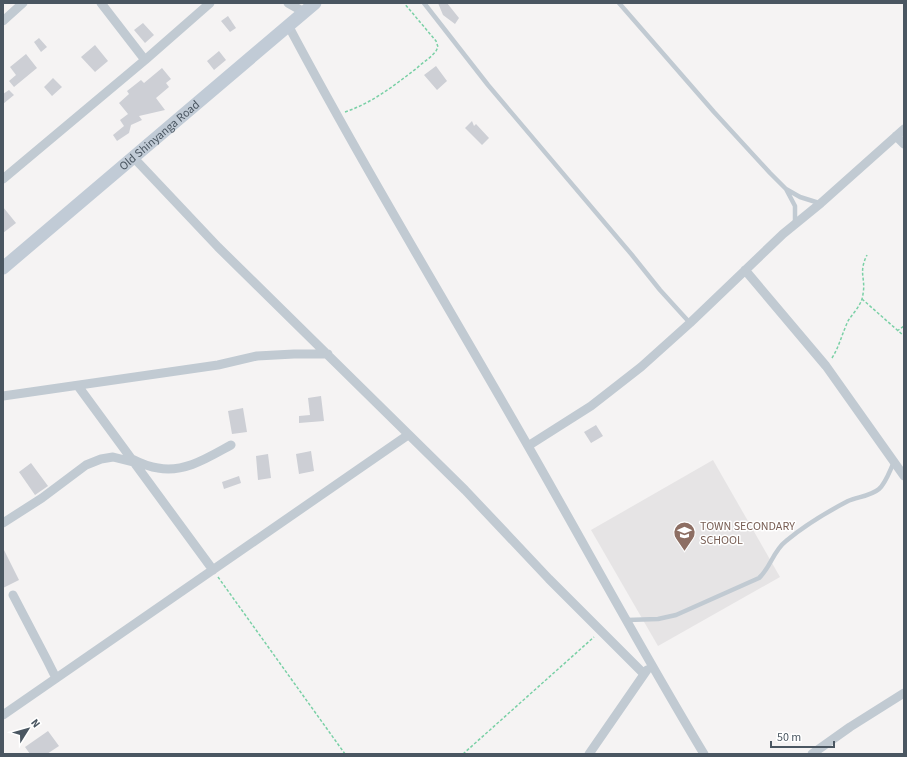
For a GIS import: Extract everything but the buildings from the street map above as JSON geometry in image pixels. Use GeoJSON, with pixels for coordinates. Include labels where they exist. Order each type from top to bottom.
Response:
{"type":"FeatureCollection","features":[{"type":"Feature","properties":{"kind":"main road","name":"Old Shinyanga Road"},"geometry":{"type":"LineString","coordinates":[[3,268],[315,3]]}},
{"type":"Feature","properties":{"kind":"street"},"geometry":{"type":"LineString","coordinates":[[3,22],[23,3]]}},
{"type":"Feature","properties":{"kind":"street"},"geometry":{"type":"LineString","coordinates":[[101,3],[145,60]]}},
{"type":"Feature","properties":{"kind":"street"},"geometry":{"type":"LineString","coordinates":[[3,179],[145,60],[210,3]]}},
{"type":"Feature","properties":{"kind":"street"},"geometry":{"type":"LineString","coordinates":[[288,3],[304,12]]}},
{"type":"Feature","properties":{"kind":"street"},"geometry":{"type":"LineString","coordinates":[[288,25],[336,115],[704,754]]}},
{"type":"Feature","properties":{"kind":"street"},"geometry":{"type":"LineString","coordinates":[[528,446],[591,406],[641,368],[795,224],[904,130]]}},
{"type":"Feature","properties":{"kind":"street"},"geometry":{"type":"LineString","coordinates":[[896,136],[904,144]]}},
{"type":"Feature","properties":{"kind":"street"},"geometry":{"type":"LineString","coordinates":[[133,157],[218,246],[464,490],[644,674]]}},
{"type":"Feature","properties":{"kind":"street"},"geometry":{"type":"LineString","coordinates":[[745,270],[826,366],[904,476]]}},
{"type":"Feature","properties":{"kind":"street"},"geometry":{"type":"LineString","coordinates":[[3,396],[218,365],[257,356],[328,354]]}},
{"type":"Feature","properties":{"kind":"street"},"geometry":{"type":"LineString","coordinates":[[78,386],[213,570]]}},
{"type":"Feature","properties":{"kind":"street"},"geometry":{"type":"LineString","coordinates":[[3,715],[408,435]]}},
{"type":"Feature","properties":{"kind":"street"},"geometry":{"type":"LineString","coordinates":[[3,523],[42,498],[86,465],[101,459],[114,457],[132,460],[158,468],[178,469],[196,463],[231,445]]}},
{"type":"Feature","properties":{"kind":"street"},"geometry":{"type":"LineString","coordinates":[[13,595],[56,678]]}},
{"type":"Feature","properties":{"kind":"street"},"geometry":{"type":"LineString","coordinates":[[589,754],[652,664]]}},
{"type":"Feature","properties":{"kind":"street"},"geometry":{"type":"LineString","coordinates":[[812,754],[850,727],[904,694]]}},
{"type":"Feature","properties":{"kind":"lane"},"geometry":{"type":"LineString","coordinates":[[424,3],[488,85],[660,290],[690,323]]}},
{"type":"Feature","properties":{"kind":"lane"},"geometry":{"type":"LineString","coordinates":[[619,3],[714,112],[786,189],[795,206],[795,224]]}},
{"type":"Feature","properties":{"kind":"lane"},"geometry":{"type":"LineString","coordinates":[[786,189],[804,198],[820,203]]}},
{"type":"Feature","properties":{"kind":"lane"},"geometry":{"type":"LineString","coordinates":[[626,620],[658,619],[676,615],[759,578],[765,572],[774,555],[784,542],[800,530],[848,501],[878,490],[882,486],[894,462]]}},
{"type":"Feature","properties":{"kind":"path"},"geometry":{"type":"LineString","coordinates":[[336,115],[353,109],[385,91],[403,79],[436,51],[438,47],[436,41],[404,3]]}},
{"type":"Feature","properties":{"kind":"path"},"geometry":{"type":"LineString","coordinates":[[826,366],[839,346],[848,322],[862,299],[864,289],[862,269],[867,255]]}},
{"type":"Feature","properties":{"kind":"path"},"geometry":{"type":"LineString","coordinates":[[862,299],[904,336]]}},
{"type":"Feature","properties":{"kind":"path"},"geometry":{"type":"LineString","coordinates":[[897,331],[904,326]]}},
{"type":"Feature","properties":{"kind":"path"},"geometry":{"type":"LineString","coordinates":[[213,570],[345,754]]}},
{"type":"Feature","properties":{"kind":"path"},"geometry":{"type":"LineString","coordinates":[[463,754],[602,630]]}},
{"type":"Feature","properties":{"kind":"shaded area","name":"TOWN SECONDARY SCHOOL"},"geometry":{"type":"Polygon","coordinates":[[[713,460],[780,577],[658,646],[591,530],[713,460]]]}},
{"type":"Feature","properties":{"kind":"place","name":"TOWN SECONDARY SCHOOL"},"geometry":{"type":"Point","coordinates":[685,552]}}]}
